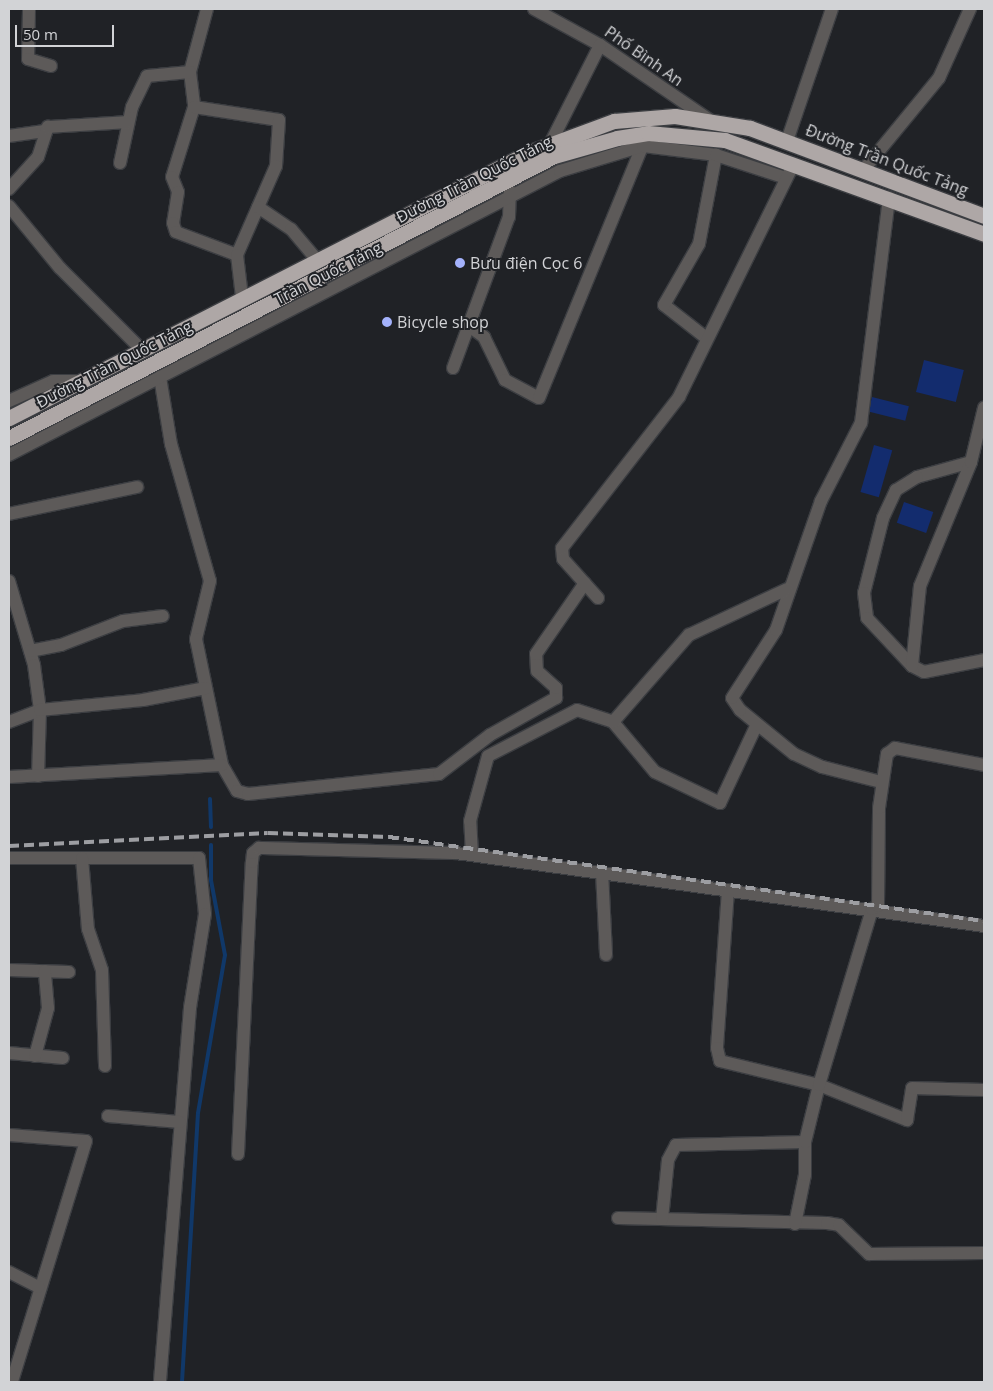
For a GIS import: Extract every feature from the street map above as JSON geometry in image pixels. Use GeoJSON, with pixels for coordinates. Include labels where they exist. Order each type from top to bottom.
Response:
{"type":"FeatureCollection","features":[{"type":"Feature","properties":{"kind":"highway","name":"Đường Trần Quốc Tảng"},"geometry":{"type":"LineString","coordinates":[[9,438],[554,156],[646,132],[708,119],[787,141],[864,168],[984,216]]}},
{"type":"Feature","properties":{"kind":"highway","name":"Đường Trần Quốc Tảng"},"geometry":{"type":"LineString","coordinates":[[9,418],[75,381],[550,144],[614,121],[646,132],[725,140],[794,162],[984,234]]}},
{"type":"Feature","properties":{"kind":"street"},"geometry":{"type":"LineString","coordinates":[[29,9],[28,59],[51,66]]}},
{"type":"Feature","properties":{"kind":"street"},"geometry":{"type":"LineString","coordinates":[[207,9],[190,72],[194,107],[172,177],[178,192],[173,223],[176,232],[237,255]]}},
{"type":"Feature","properties":{"kind":"street","name":"Phố Bình An"},"geometry":{"type":"LineString","coordinates":[[534,9],[600,44],[708,119]]}},
{"type":"Feature","properties":{"kind":"street"},"geometry":{"type":"LineString","coordinates":[[787,141],[832,9]]}},
{"type":"Feature","properties":{"kind":"street"},"geometry":{"type":"LineString","coordinates":[[864,168],[939,78],[970,9]]}},
{"type":"Feature","properties":{"kind":"street"},"geometry":{"type":"LineString","coordinates":[[550,144],[600,44]]}},
{"type":"Feature","properties":{"kind":"street"},"geometry":{"type":"LineString","coordinates":[[120,164],[127,122],[147,76],[190,72]]}},
{"type":"Feature","properties":{"kind":"street"},"geometry":{"type":"LineString","coordinates":[[194,107],[278,120],[276,166],[237,255],[242,297]]}},
{"type":"Feature","properties":{"kind":"street"},"geometry":{"type":"LineString","coordinates":[[9,136],[45,131],[55,126],[127,122]]}},
{"type":"Feature","properties":{"kind":"street"},"geometry":{"type":"LineString","coordinates":[[9,188],[38,157],[45,131]]}},
{"type":"Feature","properties":{"kind":"street"},"geometry":{"type":"LineString","coordinates":[[469,326],[484,337],[505,380],[536,399],[581,301],[646,132]]}},
{"type":"Feature","properties":{"kind":"street","name":"Trần Quốc Tảng"},"geometry":{"type":"LineString","coordinates":[[9,455],[511,198],[560,171],[646,132],[786,178]]}},
{"type":"Feature","properties":{"kind":"street"},"geometry":{"type":"LineString","coordinates":[[705,337],[664,305],[699,244],[716,155]]}},
{"type":"Feature","properties":{"kind":"street"},"geometry":{"type":"LineString","coordinates":[[598,598],[563,559],[562,548],[663,421],[794,162]]}},
{"type":"Feature","properties":{"kind":"street"},"geometry":{"type":"LineString","coordinates":[[453,368],[509,217],[511,198],[508,179]]}},
{"type":"Feature","properties":{"kind":"street"},"geometry":{"type":"LineString","coordinates":[[881,782],[815,764],[794,754],[757,724],[732,698],[768,645],[787,589],[866,406],[889,198]]}},
{"type":"Feature","properties":{"kind":"street"},"geometry":{"type":"LineString","coordinates":[[9,206],[60,268],[142,349]]}},
{"type":"Feature","properties":{"kind":"street"},"geometry":{"type":"LineString","coordinates":[[258,207],[291,230],[317,260]]}},
{"type":"Feature","properties":{"kind":"street"},"geometry":{"type":"LineString","coordinates":[[160,377],[171,444],[210,581],[196,633],[217,766],[231,785],[248,794],[440,774],[490,735],[556,698],[556,688],[537,671],[536,654],[585,583]]}},
{"type":"Feature","properties":{"kind":"street"},"geometry":{"type":"LineString","coordinates":[[9,401],[53,381],[75,381]]}},
{"type":"Feature","properties":{"kind":"street"},"geometry":{"type":"LineString","coordinates":[[912,666],[920,586],[971,462],[984,408]]}},
{"type":"Feature","properties":{"kind":"street"},"geometry":{"type":"LineString","coordinates":[[971,462],[917,477],[896,490],[883,518],[864,593],[866,618],[912,666],[924,672],[984,660]]}},
{"type":"Feature","properties":{"kind":"street"},"geometry":{"type":"LineString","coordinates":[[9,514],[137,487]]}},
{"type":"Feature","properties":{"kind":"street"},"geometry":{"type":"LineString","coordinates":[[9,581],[30,651],[40,710],[38,776]]}},
{"type":"Feature","properties":{"kind":"street"},"geometry":{"type":"LineString","coordinates":[[612,722],[689,635],[787,589]]}},
{"type":"Feature","properties":{"kind":"street"},"geometry":{"type":"LineString","coordinates":[[30,651],[61,645],[123,621],[163,616]]}},
{"type":"Feature","properties":{"kind":"street"},"geometry":{"type":"LineString","coordinates":[[9,722],[40,710],[143,700],[206,688]]}},
{"type":"Feature","properties":{"kind":"street"},"geometry":{"type":"LineString","coordinates":[[472,855],[470,821],[488,756],[577,710],[612,722],[655,772],[720,802],[757,724]]}},
{"type":"Feature","properties":{"kind":"street"},"geometry":{"type":"LineString","coordinates":[[795,1224],[805,1175],[805,1142],[819,1085],[872,909],[878,906],[881,782],[887,754],[895,748],[984,765]]}},
{"type":"Feature","properties":{"kind":"street"},"geometry":{"type":"LineString","coordinates":[[9,778],[217,766]]}},
{"type":"Feature","properties":{"kind":"street"},"geometry":{"type":"LineString","coordinates":[[238,1154],[253,853],[269,846],[456,853],[872,909],[984,926]]}},
{"type":"Feature","properties":{"kind":"street"},"geometry":{"type":"LineString","coordinates":[[9,858],[199,858],[205,914],[180,1122],[160,1382]]}},
{"type":"Feature","properties":{"kind":"street"},"geometry":{"type":"LineString","coordinates":[[82,858],[88,929],[102,970],[105,1066]]}},
{"type":"Feature","properties":{"kind":"street"},"geometry":{"type":"LineString","coordinates":[[602,872],[606,955]]}},
{"type":"Feature","properties":{"kind":"street"},"geometry":{"type":"LineString","coordinates":[[728,890],[717,1055],[728,1065],[819,1085],[908,1120],[912,1088],[984,1090]]}},
{"type":"Feature","properties":{"kind":"street"},"geometry":{"type":"LineString","coordinates":[[9,970],[69,972]]}},
{"type":"Feature","properties":{"kind":"street"},"geometry":{"type":"LineString","coordinates":[[35,1056],[48,1008],[45,971]]}},
{"type":"Feature","properties":{"kind":"street"},"geometry":{"type":"LineString","coordinates":[[9,1053],[63,1058]]}},
{"type":"Feature","properties":{"kind":"street"},"geometry":{"type":"LineString","coordinates":[[108,1116],[180,1122]]}},
{"type":"Feature","properties":{"kind":"street"},"geometry":{"type":"LineString","coordinates":[[9,1135],[86,1138],[38,1286],[12,1382]]}},
{"type":"Feature","properties":{"kind":"street"},"geometry":{"type":"LineString","coordinates":[[662,1219],[668,1160],[676,1145],[805,1142]]}},
{"type":"Feature","properties":{"kind":"street"},"geometry":{"type":"LineString","coordinates":[[618,1218],[839,1225],[869,1254],[984,1253]]}},
{"type":"Feature","properties":{"kind":"street"},"geometry":{"type":"LineString","coordinates":[[9,1272],[38,1286]]}},
{"type":"Feature","properties":{"kind":"building"},"geometry":{"type":"Polygon","coordinates":[[[924,360],[964,370],[956,402],[916,392],[924,360]]]}},
{"type":"Feature","properties":{"kind":"building"},"geometry":{"type":"Polygon","coordinates":[[[872,397],[909,406],[905,421],[868,412],[872,397]]]}},
{"type":"Feature","properties":{"kind":"building"},"geometry":{"type":"Polygon","coordinates":[[[874,445],[892,450],[879,497],[860,492],[874,445]]]}},
{"type":"Feature","properties":{"kind":"building"},"geometry":{"type":"Polygon","coordinates":[[[904,502],[933,512],[926,533],[897,523],[904,502]]]}},
{"type":"Feature","properties":{"kind":"waterway"},"geometry":{"type":"LineString","coordinates":[[210,799],[211,827]]}},
{"type":"Feature","properties":{"kind":"waterway"},"geometry":{"type":"LineString","coordinates":[[182,1382],[198,1113],[225,955],[211,880],[211,845]]}},
{"type":"Feature","properties":{"kind":"railway"},"geometry":{"type":"LineString","coordinates":[[9,846],[268,833],[389,837],[984,921]]}},
{"type":"Feature","properties":{"kind":"place","name":"Bưu điện Cọc 6"},"geometry":{"type":"Point","coordinates":[460,263]}},
{"type":"Feature","properties":{"kind":"place","name":"Bicycle shop"},"geometry":{"type":"Point","coordinates":[387,322]}}]}
